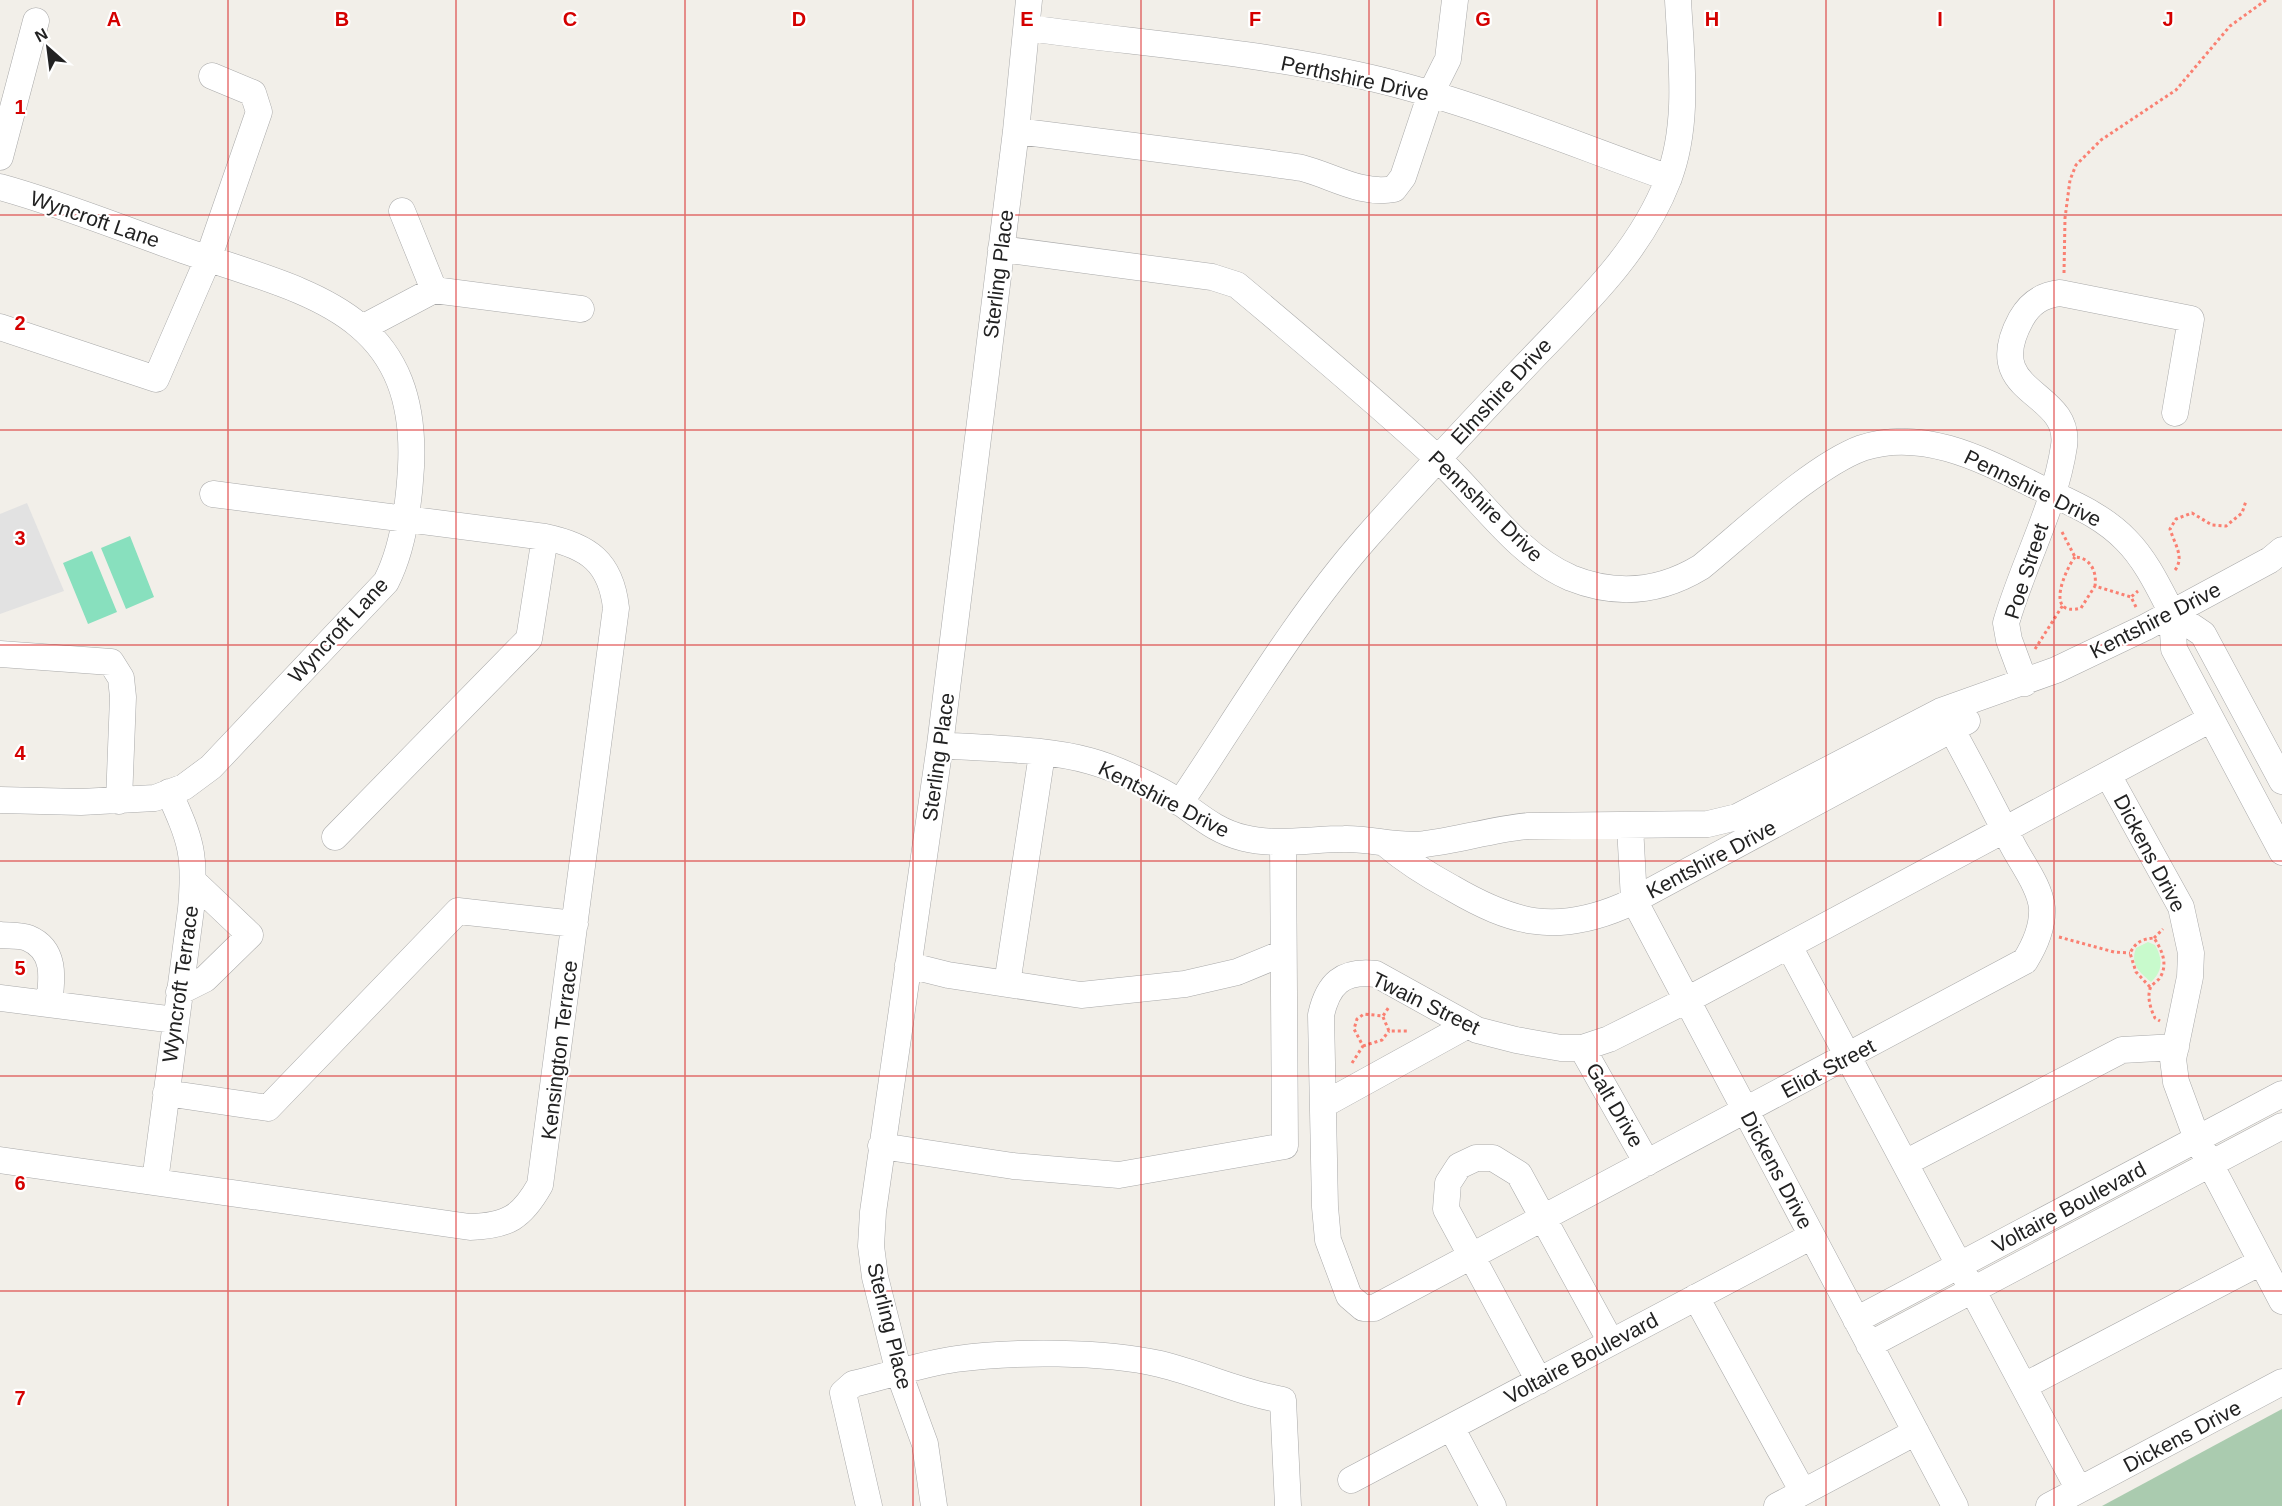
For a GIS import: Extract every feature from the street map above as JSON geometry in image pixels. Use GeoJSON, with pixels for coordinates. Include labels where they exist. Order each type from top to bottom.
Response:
{"type":"FeatureCollection","features":[{"type":"Feature","properties":{"kind":"street","name":"Sterling Place"},"geometry":{"type":"LineString","coordinates":[[934,1506],[925,1444],[899,1373],[875,1277],[872,1245],[881,1146],[940,745],[1016,131],[1029,0]]}},
{"type":"Feature","properties":{"kind":"street"},"geometry":{"type":"LineString","coordinates":[[1016,131],[1302,168],[1377,192],[1394,189],[1403,177],[1431,93],[1448,59],[1455,0]]}},
{"type":"Feature","properties":{"kind":"street","name":"Elmshire Drive"},"geometry":{"type":"LineString","coordinates":[[1180,803],[1328,583],[1437,458],[1623,261],[1639,237],[1669,178],[1682,99],[1678,0]]}},
{"type":"Feature","properties":{"kind":"street"},"geometry":{"type":"LineString","coordinates":[[0,157],[36,21]]}},
{"type":"Feature","properties":{"kind":"street","name":"Perthshire Drive"},"geometry":{"type":"LineString","coordinates":[[1028,28],[1296,63],[1358,75],[1431,93],[1669,178]]}},
{"type":"Feature","properties":{"kind":"street"},"geometry":{"type":"LineString","coordinates":[[0,327],[156,379],[208,259],[259,112],[253,93],[212,76]]}},
{"type":"Feature","properties":{"kind":"street","name":"Wyncroft Lane"},"geometry":{"type":"LineString","coordinates":[[0,187],[82,212],[340,309],[363,328],[397,372],[409,407],[412,439],[411,478],[404,521],[394,566],[386,582],[211,767],[184,787],[154,798],[119,801],[0,800]]}},
{"type":"Feature","properties":{"kind":"street"},"geometry":{"type":"LineString","coordinates":[[402,211],[434,290]]}},
{"type":"Feature","properties":{"kind":"street","name":"Pennshire Drive"},"geometry":{"type":"LineString","coordinates":[[1001,249],[1212,277],[1236,285],[1437,458],[1536,560],[1594,586],[1618,590],[1640,590],[1685,576],[1701,567],[1809,480],[1846,456],[1876,445],[1907,443],[1957,450],[2048,504],[2091,513],[2112,527],[2128,542],[2156,582],[2172,613],[2174,649],[2279,840]]}},
{"type":"Feature","properties":{"kind":"street"},"geometry":{"type":"LineString","coordinates":[[363,328],[434,290],[580,309]]}},
{"type":"Feature","properties":{"kind":"street","name":"Poe Street"},"geometry":{"type":"LineString","coordinates":[[2025,683],[2006,623],[2048,504],[2064,446],[2065,426],[2060,417],[2016,377],[2011,362],[2011,346],[2015,331],[2025,312],[2047,294],[2060,293],[2192,319],[2175,413]]}},
{"type":"Feature","properties":{"kind":"street","name":"Kensington Terrace"},"geometry":{"type":"LineString","coordinates":[[0,1160],[470,1227],[506,1222],[522,1212],[540,1185],[616,608],[614,589],[605,569],[593,556],[578,547],[545,537],[404,521],[213,494]]}},
{"type":"Feature","properties":{"kind":"street"},"geometry":{"type":"LineString","coordinates":[[335,837],[530,639],[545,537]]}},
{"type":"Feature","properties":{"kind":"street","name":"Kentshire Drive"},"geometry":{"type":"LineString","coordinates":[[940,745],[1042,754],[1090,761],[1180,803],[1223,832],[1246,839],[1283,842],[1345,838],[1387,844],[1424,844],[1501,828],[1528,826],[1690,826],[1737,817],[1947,721],[2146,627],[2270,560],[2282,550]]}},
{"type":"Feature","properties":{"kind":"street","name":"Pennshire Drive"},"geometry":{"type":"LineString","coordinates":[[2172,613],[2203,634],[2282,781]]}},
{"type":"Feature","properties":{"kind":"street"},"geometry":{"type":"LineString","coordinates":[[0,654],[111,662],[121,678],[123,697],[119,801]]}},
{"type":"Feature","properties":{"kind":"street","name":"Twain Street"},"geometry":{"type":"LineString","coordinates":[[1383,1303],[1374,1308],[1363,1308],[1349,1296],[1328,1240],[1321,1015],[1329,989],[1335,982],[1360,972],[1376,974],[1468,1025],[1515,1040],[1582,1048],[1637,1026],[1687,1000],[2211,719]]}},
{"type":"Feature","properties":{"kind":"street","name":"Kentshire Drive"},"geometry":{"type":"LineString","coordinates":[[1387,844],[1419,870],[1484,907],[1510,917],[1542,922],[1571,921],[1608,912],[1634,900],[1947,721]]}},
{"type":"Feature","properties":{"kind":"street","name":"Eliot Street"},"geometry":{"type":"LineString","coordinates":[[1383,1303],[2009,971],[2025,960],[2039,932],[2042,908],[2038,892],[1947,721]]}},
{"type":"Feature","properties":{"kind":"street"},"geometry":{"type":"LineString","coordinates":[[1006,984],[1042,754]]}},
{"type":"Feature","properties":{"kind":"street","name":"Dickens Drive"},"geometry":{"type":"LineString","coordinates":[[2108,775],[2181,907],[2187,928],[2191,953],[2190,976],[2173,1059],[2176,1082],[2197,1139],[2282,1301]]}},
{"type":"Feature","properties":{"kind":"street","name":"Wyncroft Terrace"},"geometry":{"type":"LineString","coordinates":[[155,1181],[194,881],[189,837],[169,792]]}},
{"type":"Feature","properties":{"kind":"street","name":"Dickens Drive"},"geometry":{"type":"LineString","coordinates":[[1630,826],[1634,900],[1955,1506]]}},
{"type":"Feature","properties":{"kind":"street"},"geometry":{"type":"LineString","coordinates":[[881,1146],[1012,1166],[1119,1175],[1286,1146],[1283,842]]}},
{"type":"Feature","properties":{"kind":"street"},"geometry":{"type":"LineString","coordinates":[[179,992],[205,979],[250,936],[194,881]]}},
{"type":"Feature","properties":{"kind":"street"},"geometry":{"type":"LineString","coordinates":[[166,1093],[268,1108],[458,911],[575,924]]}},
{"type":"Feature","properties":{"kind":"street"},"geometry":{"type":"LineString","coordinates":[[0,935],[27,937],[41,947],[53,968],[50,1004]]}},
{"type":"Feature","properties":{"kind":"street"},"geometry":{"type":"LineString","coordinates":[[1789,946],[2079,1490]]}},
{"type":"Feature","properties":{"kind":"street"},"geometry":{"type":"LineString","coordinates":[[908,965],[948,975],[1006,984],[1082,994],[1120,993],[1185,984],[1238,972],[1283,953]]}},
{"type":"Feature","properties":{"kind":"street"},"geometry":{"type":"LineString","coordinates":[[0,998],[175,1020]]}},
{"type":"Feature","properties":{"kind":"street"},"geometry":{"type":"LineString","coordinates":[[1323,1105],[1468,1025]]}},
{"type":"Feature","properties":{"kind":"street"},"geometry":{"type":"LineString","coordinates":[[1905,1163],[2122,1050],[2178,1036]]}},
{"type":"Feature","properties":{"kind":"street","name":"Galt Drive"},"geometry":{"type":"LineString","coordinates":[[1582,1048],[1647,1162]]}},
{"type":"Feature","properties":{"kind":"street","name":"Voltaire Boulevard"},"geometry":{"type":"LineString","coordinates":[[1856,1320],[2282,1094]]}},
{"type":"Feature","properties":{"kind":"street","name":"Voltaire Boulevard"},"geometry":{"type":"LineString","coordinates":[[1869,1345],[2282,1126]]}},
{"type":"Feature","properties":{"kind":"street"},"geometry":{"type":"LineString","coordinates":[[1539,1381],[1446,1209],[1448,1183],[1459,1166],[1476,1158],[1493,1158],[1519,1173],[1611,1342]]}},
{"type":"Feature","properties":{"kind":"street","name":"Voltaire Boulevard"},"geometry":{"type":"LineString","coordinates":[[1351,1480],[1812,1236]]}},
{"type":"Feature","properties":{"kind":"street"},"geometry":{"type":"LineString","coordinates":[[2024,1386],[2261,1262]]}},
{"type":"Feature","properties":{"kind":"street"},"geometry":{"type":"LineString","coordinates":[[1696,1297],[1803,1492]]}},
{"type":"Feature","properties":{"kind":"street"},"geometry":{"type":"LineString","coordinates":[[869,1506],[843,1393],[854,1384],[953,1360],[1001,1354],[1120,1358],[1160,1364],[1258,1396],[1283,1400],[1288,1506]]}},
{"type":"Feature","properties":{"kind":"street","name":"Dickens Drive"},"geometry":{"type":"LineString","coordinates":[[2049,1506],[2282,1382]]}},
{"type":"Feature","properties":{"kind":"street"},"geometry":{"type":"LineString","coordinates":[[1451,1427],[1493,1506]]}},
{"type":"Feature","properties":{"kind":"street"},"geometry":{"type":"LineString","coordinates":[[1777,1506],[1916,1432]]}},
{"type":"Feature","properties":{"kind":"street"},"geometry":{"type":"LineString","coordinates":[[934,1506],[939,1506]]}},
{"type":"Feature","properties":{"kind":"path"},"geometry":{"type":"LineString","coordinates":[[2064,281],[2065,218],[2070,180],[2076,165],[2101,140],[2176,90],[2230,26],[2266,0]]}},
{"type":"Feature","properties":{"kind":"path"},"geometry":{"type":"LineString","coordinates":[[2131,597],[2170,574],[2180,563],[2170,528],[2176,519],[2192,513],[2212,525],[2226,526],[2242,513],[2246,501]]}},
{"type":"Feature","properties":{"kind":"path"},"geometry":{"type":"LineString","coordinates":[[2048,504],[2075,557]]}},
{"type":"Feature","properties":{"kind":"path"},"geometry":{"type":"LineString","coordinates":[[2075,557],[2083,557],[2089,562],[2095,573],[2095,586],[2081,608],[2069,609],[2063,605],[2059,594],[2062,580],[2075,557]]}},
{"type":"Feature","properties":{"kind":"path"},"geometry":{"type":"LineString","coordinates":[[2095,586],[2131,597],[2146,627]]}},
{"type":"Feature","properties":{"kind":"path"},"geometry":{"type":"LineString","coordinates":[[2015,657],[2034,650],[2063,605]]}},
{"type":"Feature","properties":{"kind":"path"},"geometry":{"type":"LineString","coordinates":[[2039,932],[2114,952],[2130,952]]}},
{"type":"Feature","properties":{"kind":"path"},"geometry":{"type":"LineString","coordinates":[[2150,987],[2136,972],[2130,952],[2135,944],[2143,939],[2154,938],[2164,964],[2162,976],[2150,987],[2149,998],[2155,1018],[2178,1036]]}},
{"type":"Feature","properties":{"kind":"path"},"geometry":{"type":"LineString","coordinates":[[1363,1046],[1354,1029],[1357,1019],[1364,1014],[1383,1016],[1403,989]]}},
{"type":"Feature","properties":{"kind":"path"},"geometry":{"type":"LineString","coordinates":[[1346,1072],[1363,1046],[1382,1040],[1389,1031]]}},
{"type":"Feature","properties":{"kind":"green space"},"geometry":{"type":"Polygon","coordinates":[[[130,536],[154,597],[126,609],[101,548],[130,536]]]}},
{"type":"Feature","properties":{"kind":"green space"},"geometry":{"type":"Polygon","coordinates":[[[92,551],[117,612],[88,624],[63,563],[92,551]]]}},
{"type":"Feature","properties":{"kind":"green space"},"geometry":{"type":"Polygon","coordinates":[[[2148,942],[2155,945],[2160,960],[2158,974],[2151,982],[2139,971],[2134,959],[2136,948],[2148,942]]]}},
{"type":"Feature","properties":{"kind":"green space"},"geometry":{"type":"Polygon","coordinates":[[[2282,1409],[2282,1506],[2102,1506],[2282,1409]]]}},
{"type":"Feature","properties":{"kind":"shaded area"},"geometry":{"type":"Polygon","coordinates":[[[27,503],[64,591],[0,614],[0,514],[27,503]]]}}]}
